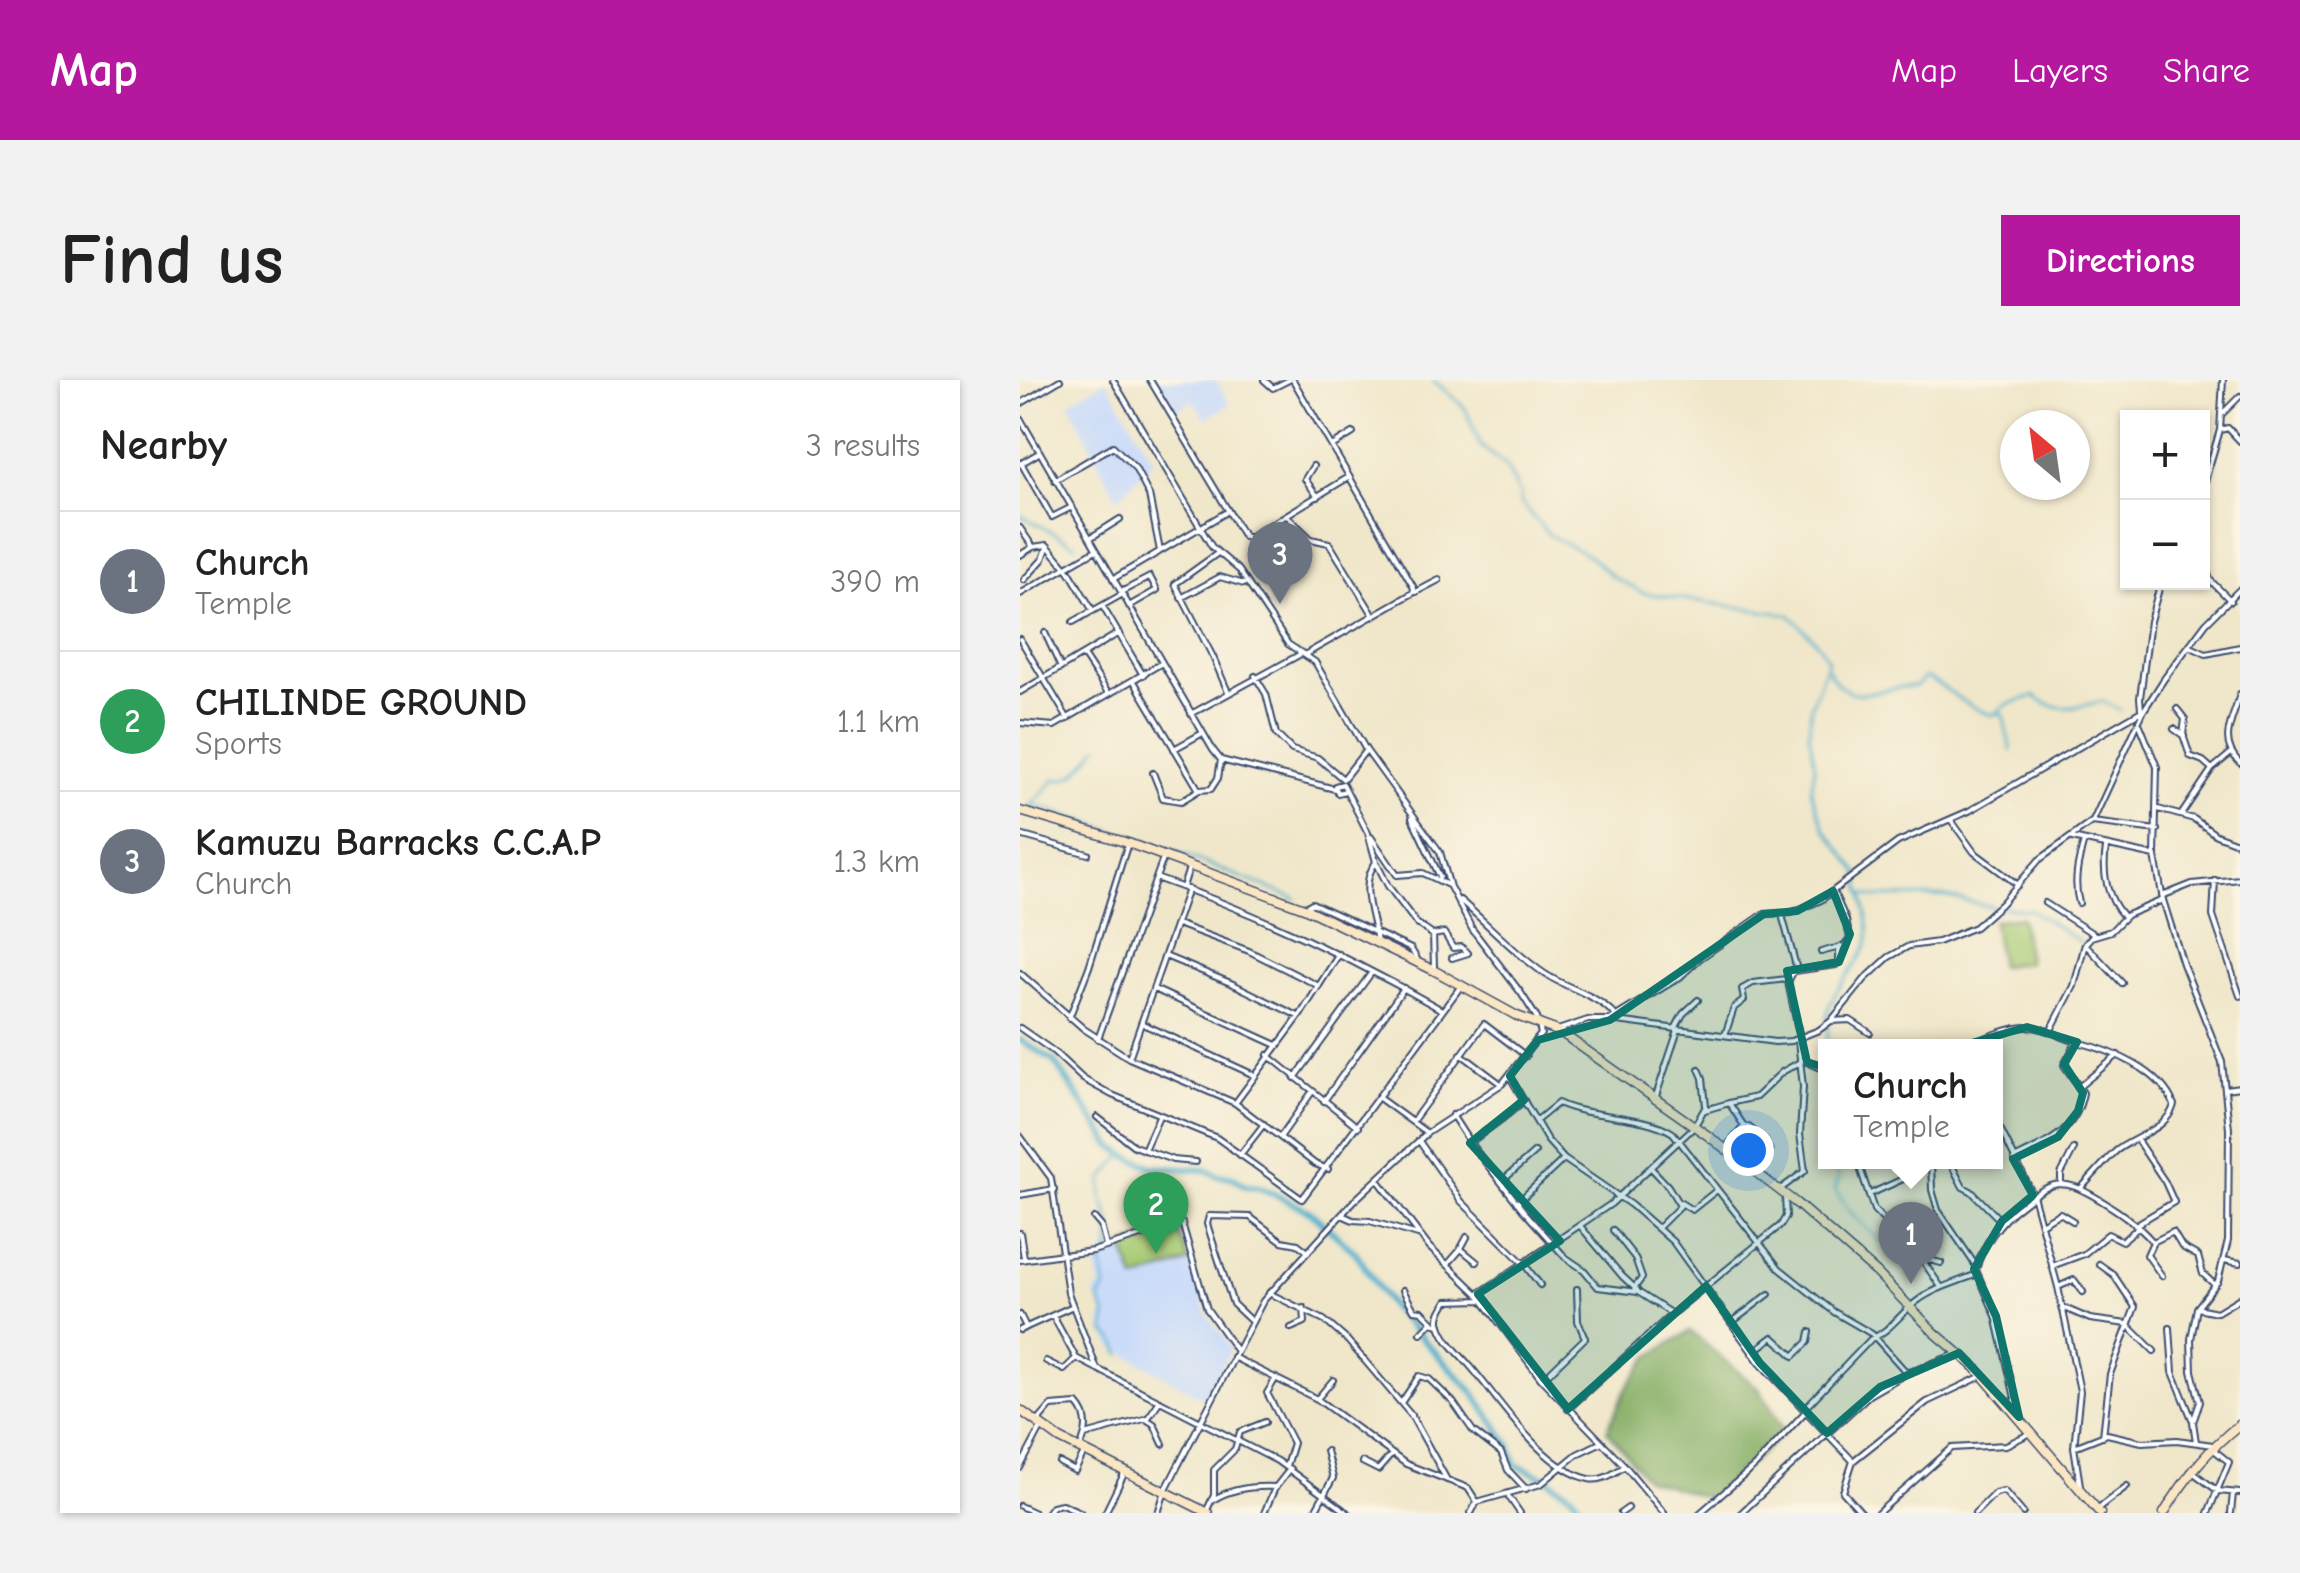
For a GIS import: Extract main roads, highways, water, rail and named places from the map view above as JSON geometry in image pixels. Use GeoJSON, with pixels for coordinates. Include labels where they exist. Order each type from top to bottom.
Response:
{"type":"FeatureCollection","features":[{"type":"Feature","properties":{"kind":"waterway"},"geometry":{"type":"LineString","coordinates":[[1433,380],[1465,408],[1481,446],[1506,466],[1521,503],[1549,535],[1588,555],[1612,576],[1643,593],[1790,615],[1820,646],[1828,660],[1811,706],[1809,733],[1815,767],[1811,791],[1825,829],[1858,872],[1862,894],[1943,896],[1993,907]]}},
{"type":"Feature","properties":{"kind":"waterway"},"geometry":{"type":"LineString","coordinates":[[1020,515],[1076,545]]}},
{"type":"Feature","properties":{"kind":"waterway"},"geometry":{"type":"LineString","coordinates":[[1828,669],[1836,682],[1855,693],[1917,686],[1925,677],[1993,715],[2008,704],[2034,696],[2058,707],[2102,701],[2121,711]]}},
{"type":"Feature","properties":{"kind":"waterway"},"geometry":{"type":"LineString","coordinates":[[1998,714],[2003,714],[2011,751]]}},
{"type":"Feature","properties":{"kind":"waterway"},"geometry":{"type":"LineString","coordinates":[[1032,805],[1055,779],[1075,774],[1099,746]]}},
{"type":"Feature","properties":{"kind":"waterway"},"geometry":{"type":"LineString","coordinates":[[1027,809],[1033,805],[1172,850],[1296,899]]}},
{"type":"Feature","properties":{"kind":"waterway"},"geometry":{"type":"LineString","coordinates":[[1827,1021],[1836,993],[1867,944],[1863,896]]}},
{"type":"Feature","properties":{"kind":"waterway"},"geometry":{"type":"LineString","coordinates":[[2001,907],[2031,910],[2080,942]]}},
{"type":"Feature","properties":{"kind":"waterway"},"geometry":{"type":"LineString","coordinates":[[1827,1039],[1828,1026]]}},
{"type":"Feature","properties":{"kind":"waterway"},"geometry":{"type":"LineString","coordinates":[[1020,1040],[1054,1061],[1111,1145],[1127,1156],[1153,1167],[1207,1170],[1233,1177],[1245,1186],[1259,1187],[1309,1211],[1356,1253],[1389,1304],[1473,1392],[1510,1445],[1516,1465],[1546,1478]]}},
{"type":"Feature","properties":{"kind":"waterway"},"geometry":{"type":"LineString","coordinates":[[1121,1355],[1115,1341],[1105,1332],[1106,1315],[1099,1298],[1106,1288],[1101,1260],[1110,1256],[1110,1221],[1102,1197],[1102,1180],[1124,1154]]}},
{"type":"Feature","properties":{"kind":"waterway"},"geometry":{"type":"LineString","coordinates":[[1837,1169],[1835,1189],[1849,1210],[1899,1257]]}},
{"type":"Feature","properties":{"kind":"waterway"},"geometry":{"type":"LineString","coordinates":[[1550,1481],[1572,1495],[1587,1513]]}},
{"type":"Feature","properties":{"kind":"place","name":"Kamuzu Barracks C.C.A.P"},"geometry":{"type":"Point","coordinates":[1280,604]}},
{"type":"Feature","properties":{"kind":"place","name":"CHILINDE GROUND"},"geometry":{"type":"Point","coordinates":[1156,1254]}},
{"type":"Feature","properties":{"kind":"place","name":"Church"},"geometry":{"type":"Point","coordinates":[1911,1284]}}]}
